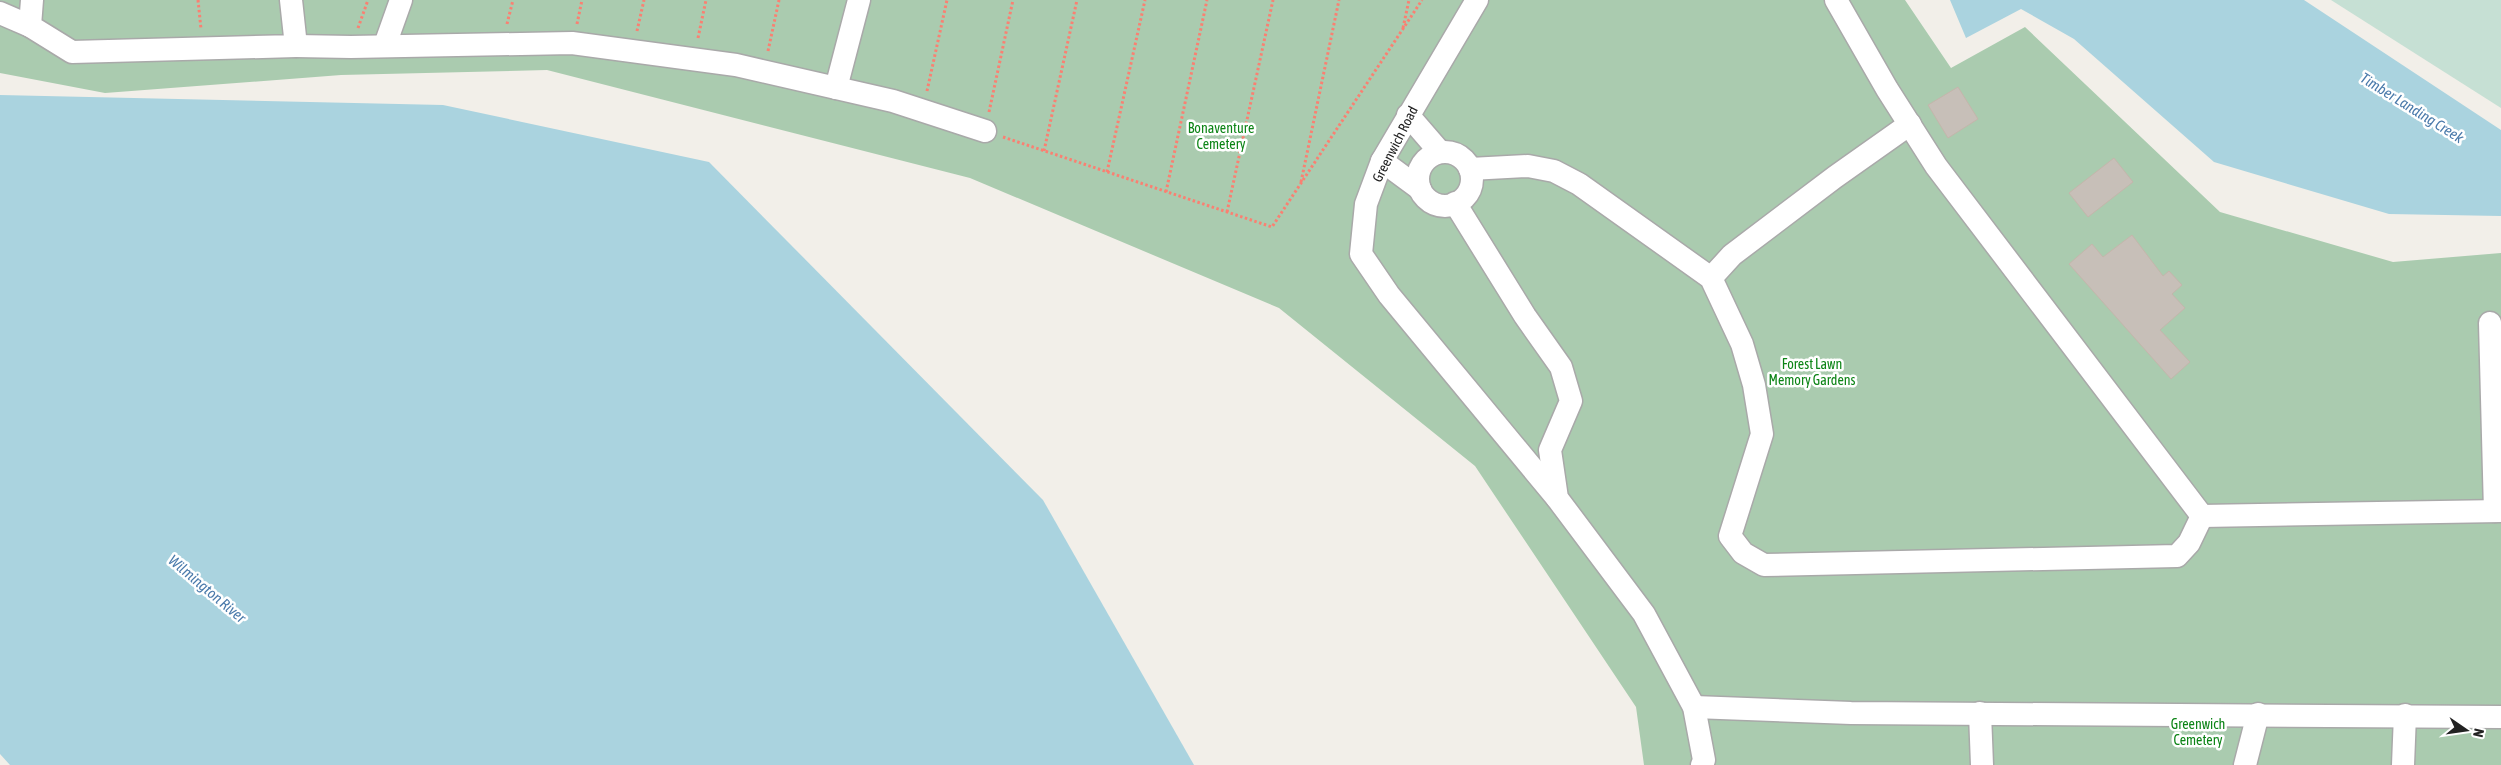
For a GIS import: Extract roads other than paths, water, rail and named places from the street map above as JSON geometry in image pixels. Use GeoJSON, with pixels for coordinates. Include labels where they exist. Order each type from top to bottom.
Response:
{"type":"FeatureCollection","features":[{"type":"Feature","properties":{"kind":"street"},"geometry":{"type":"LineString","coordinates":[[30,26],[32,0]]}},
{"type":"Feature","properties":{"kind":"street"},"geometry":{"type":"LineString","coordinates":[[291,0],[296,46]]}},
{"type":"Feature","properties":{"kind":"street"},"geometry":{"type":"LineString","coordinates":[[385,45],[401,0]]}},
{"type":"Feature","properties":{"kind":"street"},"geometry":{"type":"LineString","coordinates":[[836,88],[859,0]]}},
{"type":"Feature","properties":{"kind":"street","name":"Greenwich Road"},"geometry":{"type":"LineString","coordinates":[[1477,0],[1382,162],[1366,204],[1361,254],[1389,295],[1557,498],[1644,614],[1694,707],[1704,763]]}},
{"type":"Feature","properties":{"kind":"street"},"geometry":{"type":"LineString","coordinates":[[1836,0],[1936,166],[2202,516]]}},
{"type":"Feature","properties":{"kind":"street"},"geometry":{"type":"LineString","coordinates":[[0,13],[30,26],[72,52],[296,46],[351,47],[572,43],[693,59],[764,72],[893,101],[985,131]]}},
{"type":"Feature","properties":{"kind":"street"},"geometry":{"type":"LineString","coordinates":[[1408,115],[1440,152]]}},
{"type":"Feature","properties":{"kind":"street"},"geometry":{"type":"LineString","coordinates":[[1710,278],[1732,255],[1834,177],[1910,124]]}},
{"type":"Feature","properties":{"kind":"street"},"geometry":{"type":"LineString","coordinates":[[1440,152],[1458,155],[1470,169],[1471,187],[1463,199],[1455,204],[1437,204],[1428,200],[1420,188],[1418,179],[1422,166],[1427,158],[1440,152]]}},
{"type":"Feature","properties":{"kind":"street"},"geometry":{"type":"LineString","coordinates":[[1382,162],[1420,188]]}},
{"type":"Feature","properties":{"kind":"street"},"geometry":{"type":"LineString","coordinates":[[1470,169],[1528,166],[1554,171],[1579,184],[1710,278],[1742,344],[1754,385],[1762,434],[1730,536],[1743,553],[1764,565],[2176,556],[2189,543],[2202,516]]}},
{"type":"Feature","properties":{"kind":"street"},"geometry":{"type":"LineString","coordinates":[[1455,204],[1525,316],[1561,367],[1571,401],[1550,450],[1557,498]]}},
{"type":"Feature","properties":{"kind":"street"},"geometry":{"type":"LineString","coordinates":[[2202,516],[2498,511],[2490,323]]}},
{"type":"Feature","properties":{"kind":"street"},"geometry":{"type":"LineString","coordinates":[[1694,707],[1851,712],[2501,717]]}},
{"type":"Feature","properties":{"kind":"street"},"geometry":{"type":"LineString","coordinates":[[1980,713],[1982,765]]}},
{"type":"Feature","properties":{"kind":"street"},"geometry":{"type":"LineString","coordinates":[[2245,765],[2258,714]]}},
{"type":"Feature","properties":{"kind":"street"},"geometry":{"type":"LineString","coordinates":[[2403,765],[2405,716]]}},
{"type":"Feature","properties":{"kind":"water","name":"Timber Landing Creek"},"geometry":{"type":"Polygon","coordinates":[[[1950,0],[2304,0],[2501,130],[2501,216],[2389,214],[2214,162],[2074,39],[2021,9],[1966,38],[1950,0]]]}},
{"type":"Feature","properties":{"kind":"water","name":"Wilmington River"},"geometry":{"type":"Polygon","coordinates":[[[0,95],[443,105],[709,162],[1043,500],[1194,765],[10,765],[0,754],[0,95]]]}},
{"type":"Feature","properties":{"kind":"park label","name":"Bonaventure Cemetery"},"geometry":{"type":"Point","coordinates":[1221,136]}},
{"type":"Feature","properties":{"kind":"park label","name":"Forest Lawn Memory Gardens"},"geometry":{"type":"Point","coordinates":[1812,372]}},
{"type":"Feature","properties":{"kind":"park label","name":"Greenwich Cemetery"},"geometry":{"type":"Point","coordinates":[2198,732]}}]}
